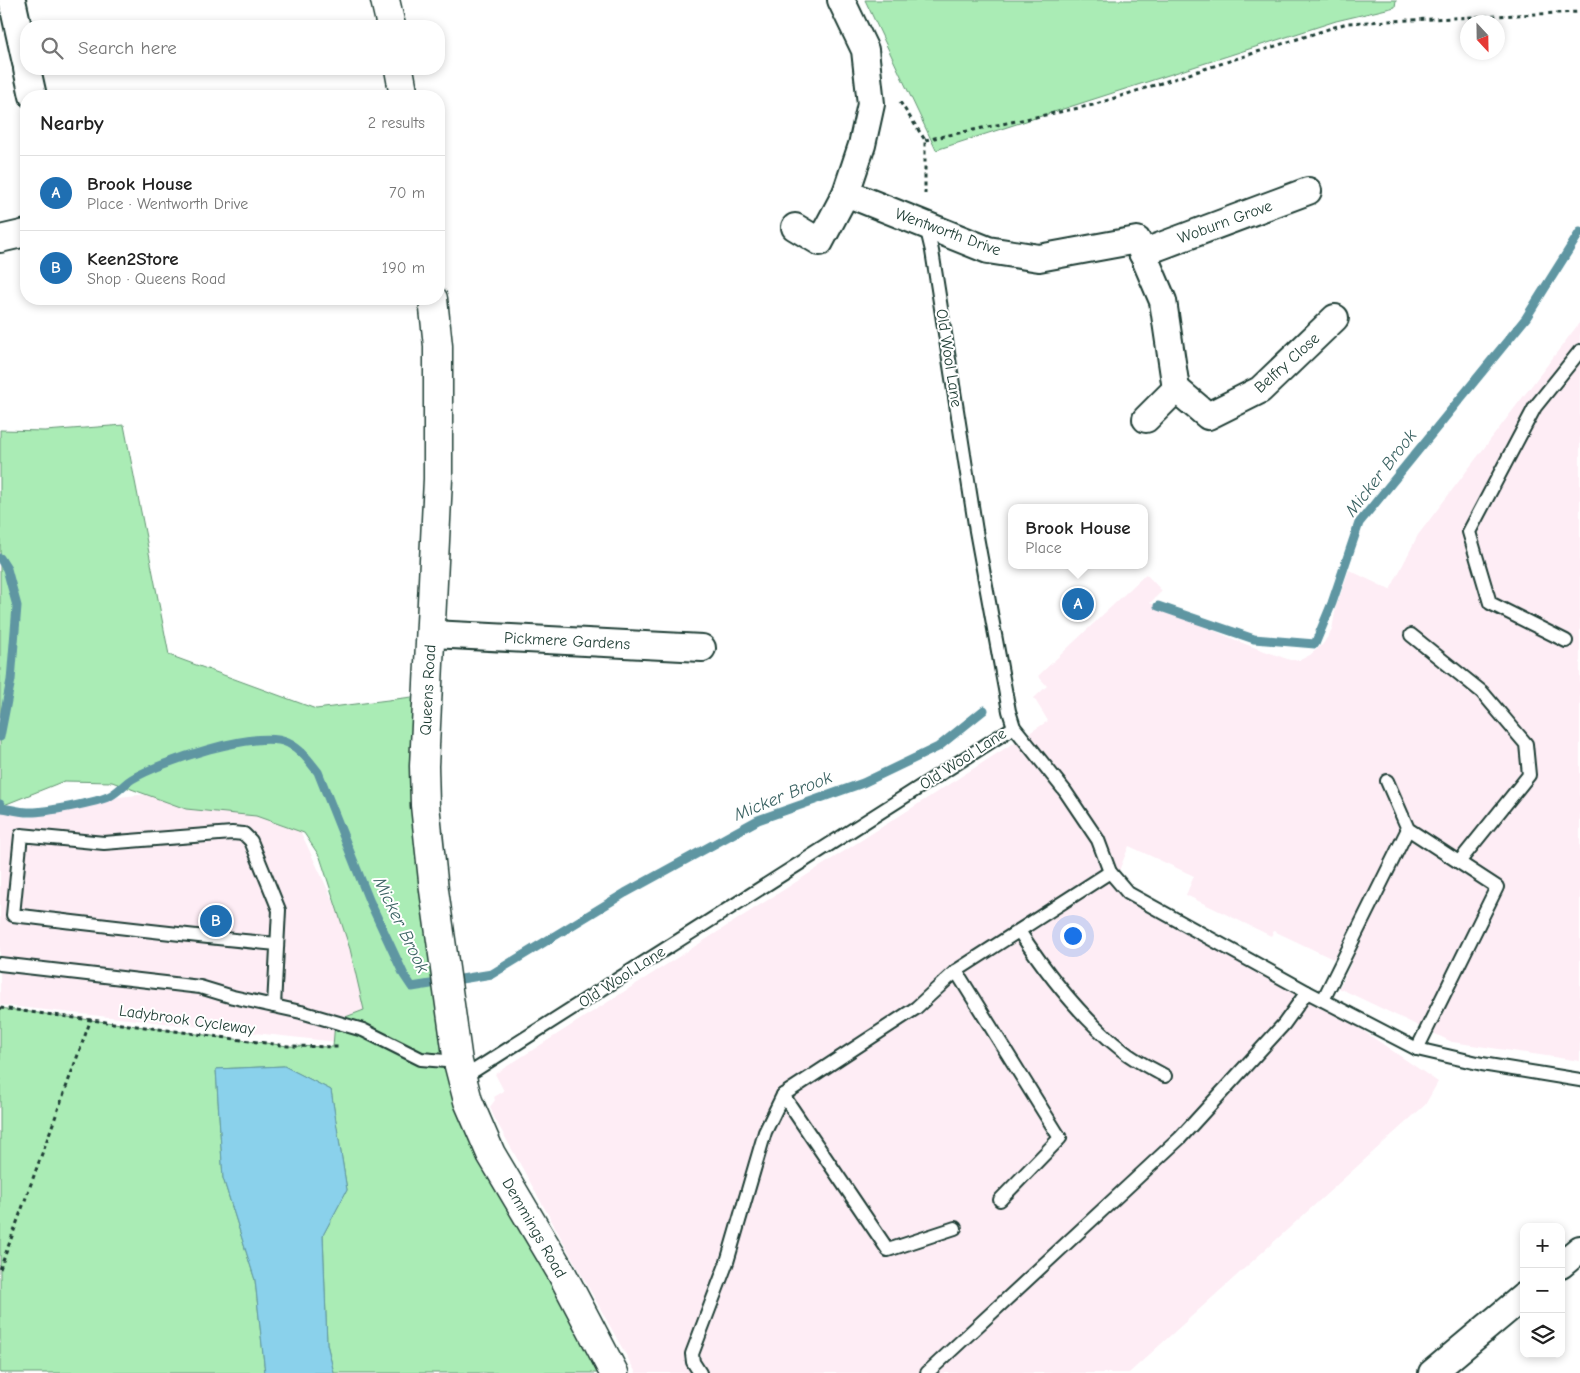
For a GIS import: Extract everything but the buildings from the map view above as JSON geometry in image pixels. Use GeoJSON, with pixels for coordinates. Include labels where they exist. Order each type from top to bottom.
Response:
{"type":"FeatureCollection","features":[{"type":"Feature","properties":{"kind":"street"},"geometry":{"type":"LineString","coordinates":[[12,0],[20,36]]}},
{"type":"Feature","properties":{"kind":"street"},"geometry":{"type":"LineString","coordinates":[[385,0],[390,20]]}},
{"type":"Feature","properties":{"kind":"street"},"geometry":{"type":"LineString","coordinates":[[795,227],[820,242],[846,193],[862,145],[871,104],[865,50],[841,0]]}},
{"type":"Feature","properties":{"kind":"street"},"geometry":{"type":"LineString","coordinates":[[29,75],[32,90]]}},
{"type":"Feature","properties":{"kind":"street"},"geometry":{"type":"LineString","coordinates":[[400,75],[403,90]]}},
{"type":"Feature","properties":{"kind":"street","name":"Woburn Grove"},"geometry":{"type":"LineString","coordinates":[[1142,253],[1308,191]]}},
{"type":"Feature","properties":{"kind":"street","name":"Wentworth Drive"},"geometry":{"type":"LineString","coordinates":[[846,193],[988,250],[1040,258],[1137,240],[1142,253]]}},
{"type":"Feature","properties":{"kind":"street"},"geometry":{"type":"LineString","coordinates":[[0,238],[20,234]]}},
{"type":"Feature","properties":{"kind":"street"},"geometry":{"type":"LineString","coordinates":[[1142,253],[1163,301],[1176,389],[1146,419]]}},
{"type":"Feature","properties":{"kind":"street","name":"Queens Road"},"geometry":{"type":"LineString","coordinates":[[434,305],[438,346],[438,479],[432,634],[424,766],[425,805],[448,1000],[460,1071]]}},
{"type":"Feature","properties":{"kind":"street","name":"Belfry Close"},"geometry":{"type":"LineString","coordinates":[[1176,389],[1208,416],[1260,390],[1336,318]]}},
{"type":"Feature","properties":{"kind":"street","name":"Pickmere Gardens"},"geometry":{"type":"LineString","coordinates":[[432,634],[702,648]]}},
{"type":"Feature","properties":{"kind":"street","name":"Demmings Road"},"geometry":{"type":"LineString","coordinates":[[460,1071],[468,1102],[491,1154],[561,1272],[614,1373]]}},
{"type":"Feature","properties":{"kind":"street"},"geometry":{"type":"LineString","coordinates":[[1565,1262],[1580,1249]]}},
{"type":"Feature","properties":{"kind":"street"},"geometry":{"type":"LineString","coordinates":[[1432,1373],[1520,1299]]}},
{"type":"Feature","properties":{"kind":"lane","name":"Old Wool Lane"},"geometry":{"type":"LineString","coordinates":[[460,1071],[1014,727],[1005,689],[976,530],[926,226]]}},
{"type":"Feature","properties":{"kind":"lane"},"geometry":{"type":"LineString","coordinates":[[1566,641],[1490,603],[1469,532],[1535,407],[1580,351]]}},
{"type":"Feature","properties":{"kind":"lane"},"geometry":{"type":"LineString","coordinates":[[1412,635],[1482,692],[1526,744],[1529,775],[1459,862]]}},
{"type":"Feature","properties":{"kind":"lane"},"geometry":{"type":"LineString","coordinates":[[1014,727],[1065,791],[1098,840],[1110,872],[1128,893],[1307,992],[1417,1049],[1482,1064],[1580,1080]]}},
{"type":"Feature","properties":{"kind":"lane"},"geometry":{"type":"LineString","coordinates":[[1386,781],[1408,829],[1497,887],[1417,1049]]}},
{"type":"Feature","properties":{"kind":"lane"},"geometry":{"type":"LineString","coordinates":[[1323,1000],[1408,829]]}},
{"type":"Feature","properties":{"kind":"lane"},"geometry":{"type":"LineString","coordinates":[[274,1006],[279,910],[251,840],[244,834],[232,833],[104,843],[20,835],[13,915],[153,930],[185,936],[277,944]]}},
{"type":"Feature","properties":{"kind":"lane"},"geometry":{"type":"LineString","coordinates":[[700,1373],[693,1362],[692,1354],[727,1262],[765,1132],[784,1095],[916,1008],[956,971],[1110,872]]}},
{"type":"Feature","properties":{"kind":"lane"},"geometry":{"type":"LineString","coordinates":[[1018,931],[1040,963],[1094,1025],[1123,1052],[1165,1076]]}},
{"type":"Feature","properties":{"kind":"lane"},"geometry":{"type":"LineString","coordinates":[[0,964],[200,987],[364,1030],[421,1059],[460,1071]]}},
{"type":"Feature","properties":{"kind":"lane"},"geometry":{"type":"LineString","coordinates":[[956,971],[1060,1138],[1000,1200]]}},
{"type":"Feature","properties":{"kind":"lane"},"geometry":{"type":"LineString","coordinates":[[927,1373],[1180,1138],[1284,1024],[1307,992]]}},
{"type":"Feature","properties":{"kind":"lane"},"geometry":{"type":"LineString","coordinates":[[784,1095],[888,1250],[955,1228]]}},
{"type":"Feature","properties":{"kind":"path"},"geometry":{"type":"LineString","coordinates":[[926,226],[925,140],[1093,105],[1347,22],[1580,12]]}},
{"type":"Feature","properties":{"kind":"path","name":"Ladybrook Cycleway"},"geometry":{"type":"LineString","coordinates":[[0,1008],[297,1046],[333,1048],[351,1045],[364,1030]]}},
{"type":"Feature","properties":{"kind":"path"},"geometry":{"type":"LineString","coordinates":[[0,1269],[91,1019]]}},
{"type":"Feature","properties":{"kind":"shaded area"},"geometry":{"type":"Polygon","coordinates":[[[1580,322],[1580,1061],[1452,1042],[1339,988],[1351,964],[1335,957],[1333,959],[1274,931],[1271,936],[1186,895],[1194,876],[1129,846],[1114,883],[1289,980],[1438,1082],[1425,1105],[1129,1373],[636,1373],[494,1117],[490,1107],[495,1100],[494,1097],[504,1091],[495,1074],[1048,721],[1034,698],[1047,686],[1038,676],[1146,574],[1162,591],[1150,603],[1245,644],[1290,660],[1300,660],[1310,655],[1323,644],[1332,630],[1336,607],[1349,570],[1390,590],[1418,535],[1580,322]]]}},
{"type":"Feature","properties":{"kind":"shaded area"},"geometry":{"type":"Polygon","coordinates":[[[277,782],[373,985],[387,1030],[337,1042],[0,1005],[0,811],[29,817],[63,812],[118,797],[277,782]]]}},
{"type":"Feature","properties":{"kind":"green space"},"geometry":{"type":"Polygon","coordinates":[[[865,0],[1396,0],[1395,7],[1336,21],[936,150],[865,0]]]}},
{"type":"Feature","properties":{"kind":"green space"},"geometry":{"type":"Polygon","coordinates":[[[124,425],[169,655],[316,709],[428,695],[458,1062],[614,1373],[334,1373],[327,1344],[323,1235],[347,1190],[331,1090],[284,1066],[216,1069],[223,1178],[255,1280],[265,1373],[0,1373],[0,1008],[288,1046],[333,1047],[335,1021],[364,1010],[350,949],[320,857],[304,833],[256,816],[186,809],[112,782],[64,781],[4,805],[0,803],[0,430],[45,431],[124,425]]]}},
{"type":"Feature","properties":{"kind":"water"},"geometry":{"type":"Polygon","coordinates":[[[284,1066],[331,1090],[347,1190],[323,1235],[327,1344],[334,1373],[265,1373],[255,1280],[223,1178],[216,1069],[284,1066]]]}},
{"type":"Feature","properties":{"kind":"waterway","name":"Micker Brook"},"geometry":{"type":"LineString","coordinates":[[1158,606],[1254,639],[1315,644],[1332,603],[1359,523],[1526,318],[1580,232]]}},
{"type":"Feature","properties":{"kind":"waterway","name":"Micker Brook"},"geometry":{"type":"LineString","coordinates":[[0,558],[7,569],[17,606],[11,680],[0,737]]}},
{"type":"Feature","properties":{"kind":"waterway","name":"Micker Brook"},"geometry":{"type":"LineString","coordinates":[[0,804],[2,808],[22,812],[45,811],[83,804],[110,796],[132,779],[186,756],[233,743],[255,740],[274,740],[288,743],[301,752],[318,772],[369,900],[404,975],[412,987],[492,974],[625,893],[758,820],[863,783],[938,747],[984,710]]}},
{"type":"Feature","properties":{"kind":"place","name":"Brook House"},"geometry":{"type":"Point","coordinates":[1078,604]}},
{"type":"Feature","properties":{"kind":"place","name":"Keen2Store"},"geometry":{"type":"Point","coordinates":[216,921]}}]}
